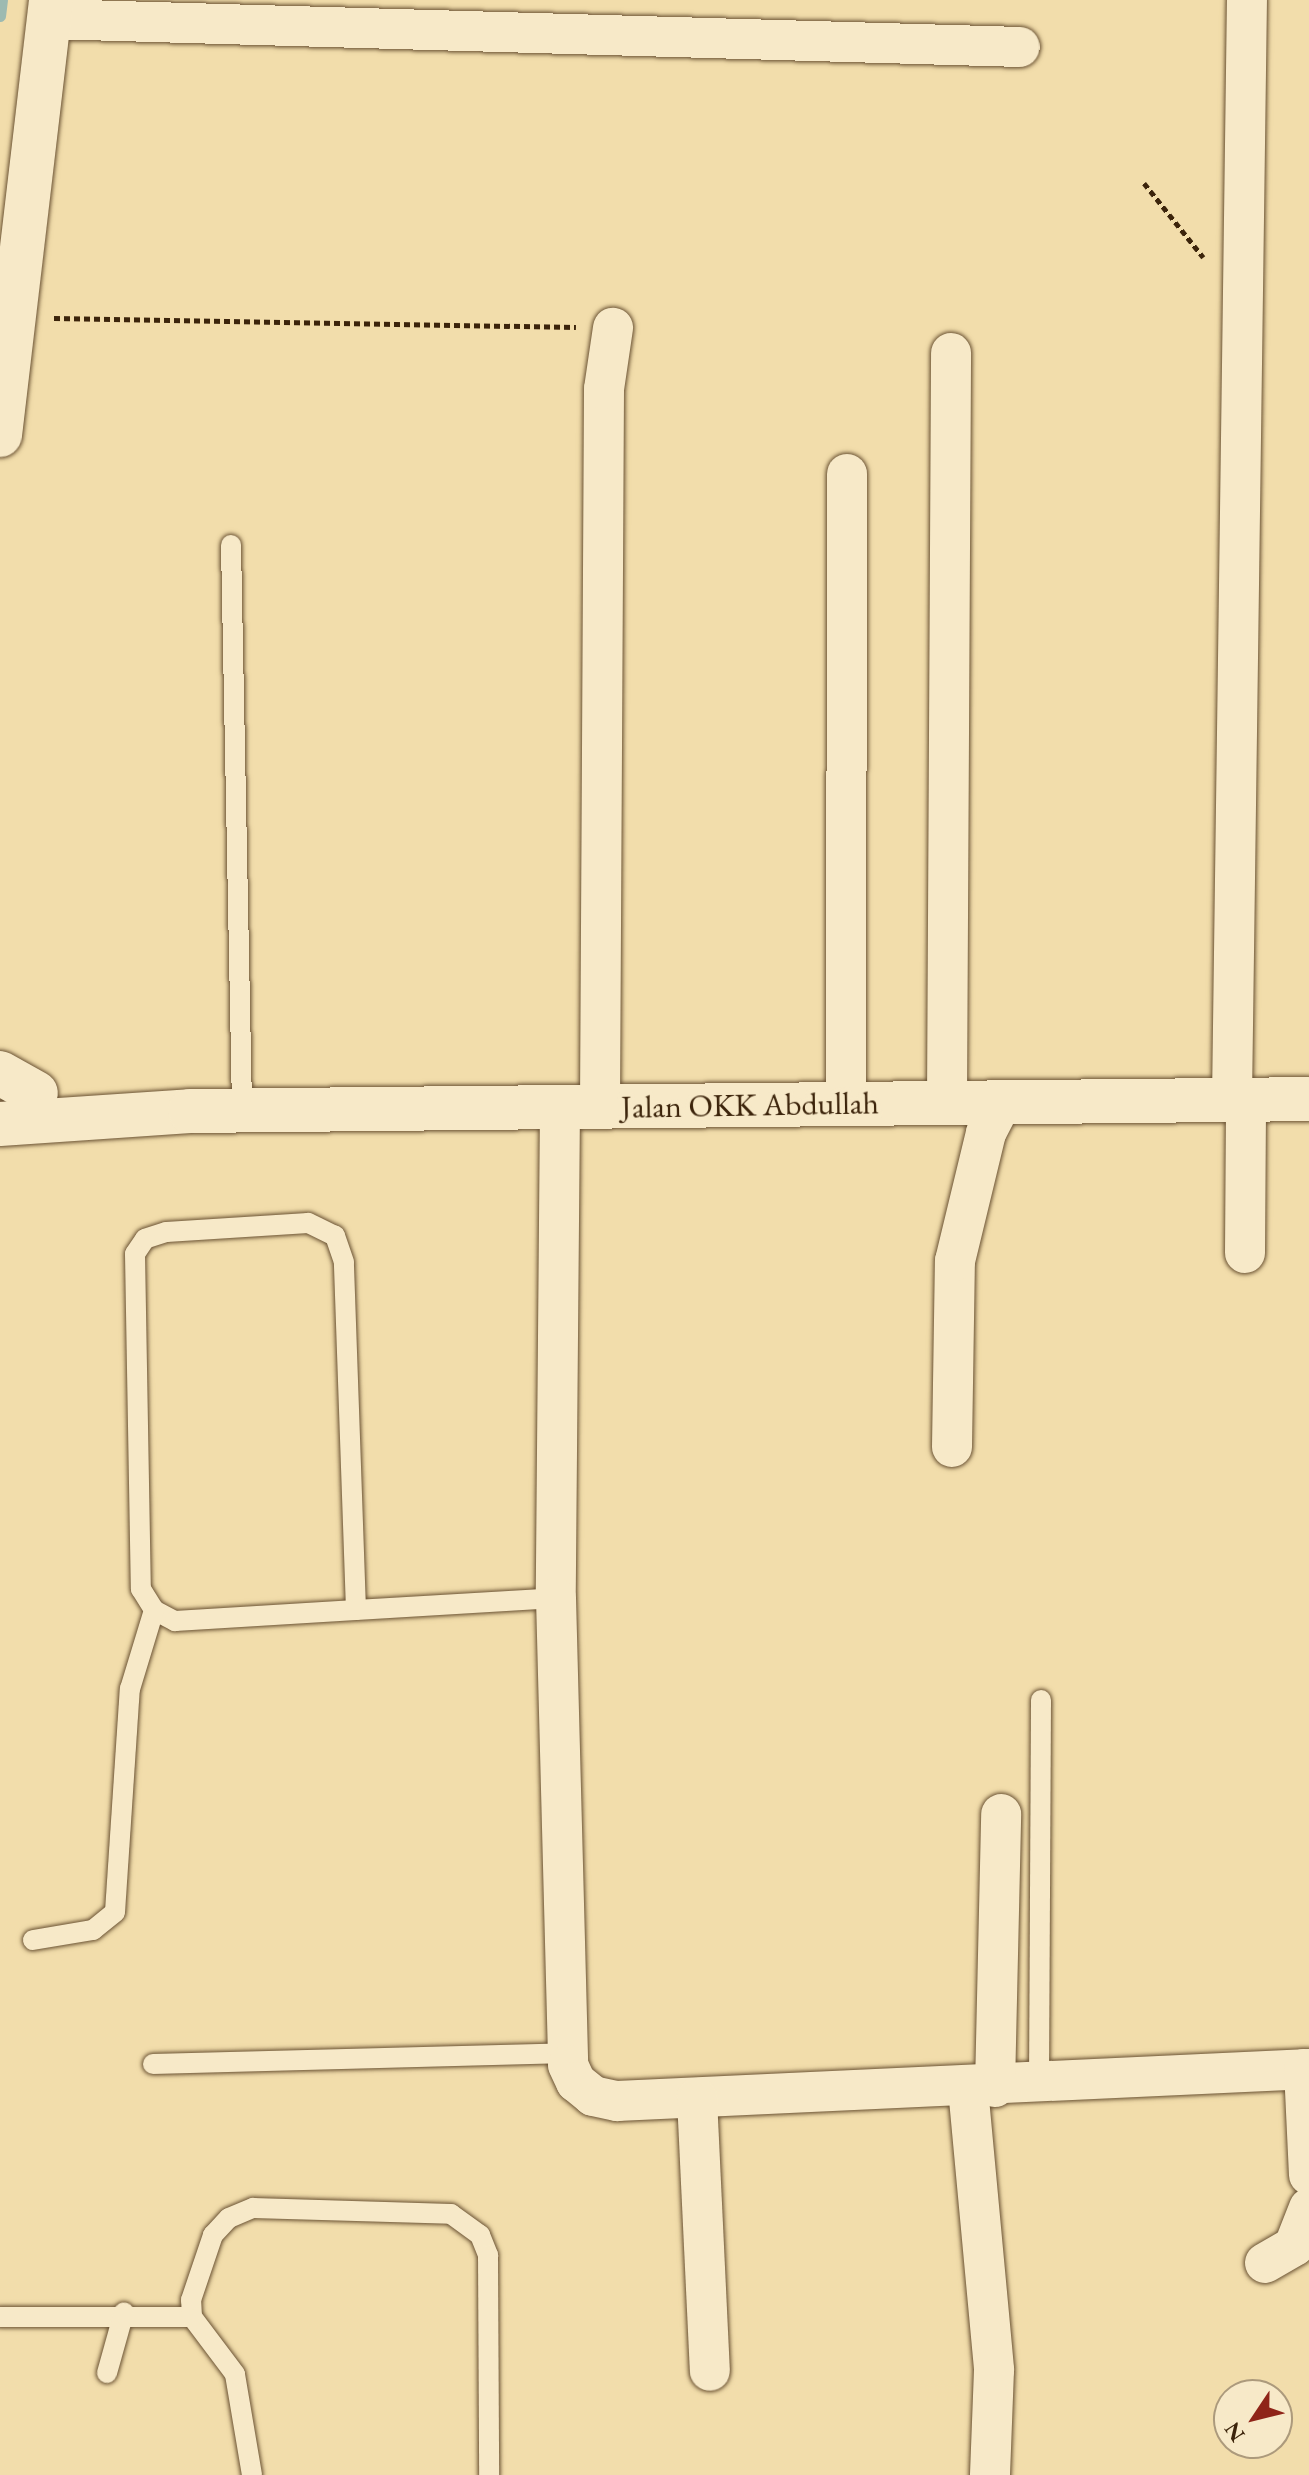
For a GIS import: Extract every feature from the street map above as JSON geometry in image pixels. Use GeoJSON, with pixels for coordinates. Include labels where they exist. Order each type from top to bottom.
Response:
{"type":"FeatureCollection","features":[{"type":"Feature","properties":{"kind":"main road"},"geometry":{"type":"LineString","coordinates":[[2,411],[50,10]]}},
{"type":"Feature","properties":{"kind":"main road","name":"Jalan OKK Abdullah"},"geometry":{"type":"LineString","coordinates":[[9,1106],[190,1111],[1309,1099]]}},
{"type":"Feature","properties":{"kind":"street"},"geometry":{"type":"LineString","coordinates":[[1245,1253],[1239,1100],[1247,0]]}},
{"type":"Feature","properties":{"kind":"street"},"geometry":{"type":"LineString","coordinates":[[50,10],[1020,47]]}},
{"type":"Feature","properties":{"kind":"street"},"geometry":{"type":"LineString","coordinates":[[613,328],[604,389],[580,1107],[556,1598],[568,2053],[576,2082],[593,2096],[697,2098],[982,2087],[1307,2069],[1309,2175]]}},
{"type":"Feature","properties":{"kind":"street"},"geometry":{"type":"LineString","coordinates":[[947,1103],[951,353]]}},
{"type":"Feature","properties":{"kind":"street"},"geometry":{"type":"LineString","coordinates":[[846,1104],[847,474]]}},
{"type":"Feature","properties":{"kind":"street"},"geometry":{"type":"LineString","coordinates":[[952,1447],[955,1261],[986,1133],[1002,1102]]}},
{"type":"Feature","properties":{"kind":"street"},"geometry":{"type":"LineString","coordinates":[[990,2475],[993,2355],[982,2087],[1001,1814]]}},
{"type":"Feature","properties":{"kind":"street"},"geometry":{"type":"LineString","coordinates":[[697,2098],[710,2371]]}},
{"type":"Feature","properties":{"kind":"street"},"geometry":{"type":"LineString","coordinates":[[1265,2263],[1294,2246],[1309,2208]]}},
{"type":"Feature","properties":{"kind":"lane"},"geometry":{"type":"LineString","coordinates":[[231,545],[242,1110]]}},
{"type":"Feature","properties":{"kind":"lane"},"geometry":{"type":"LineString","coordinates":[[356,1610],[344,1262],[335,1236],[308,1223],[166,1232],[145,1239],[135,1254],[141,1589],[154,1610],[175,1621],[556,1598]]}},
{"type":"Feature","properties":{"kind":"lane"},"geometry":{"type":"LineString","coordinates":[[33,1940],[93,1930],[115,1912],[130,1689],[154,1610]]}},
{"type":"Feature","properties":{"kind":"lane"},"geometry":{"type":"LineString","coordinates":[[1039,2084],[1041,1700]]}},
{"type":"Feature","properties":{"kind":"lane"},"geometry":{"type":"LineString","coordinates":[[153,2064],[568,2053]]}},
{"type":"Feature","properties":{"kind":"lane"},"geometry":{"type":"LineString","coordinates":[[252,2475],[235,2374],[192,2317],[191,2300],[213,2235],[242,2212],[435,2213],[468,2222],[488,2255],[489,2475]]}},
{"type":"Feature","properties":{"kind":"lane"},"geometry":{"type":"LineString","coordinates":[[0,2317],[124,2312],[192,2317]]}},
{"type":"Feature","properties":{"kind":"lane"},"geometry":{"type":"LineString","coordinates":[[107,2373],[124,2312]]}},
{"type":"Feature","properties":{"kind":"path"},"geometry":{"type":"LineString","coordinates":[[1144,183],[1243,304]]}},
{"type":"Feature","properties":{"kind":"path"},"geometry":{"type":"LineString","coordinates":[[13,318],[613,328]]}},
{"type":"Feature","properties":{"kind":"waterway"},"geometry":{"type":"LineString","coordinates":[[0,16],[2,0]]}}]}
